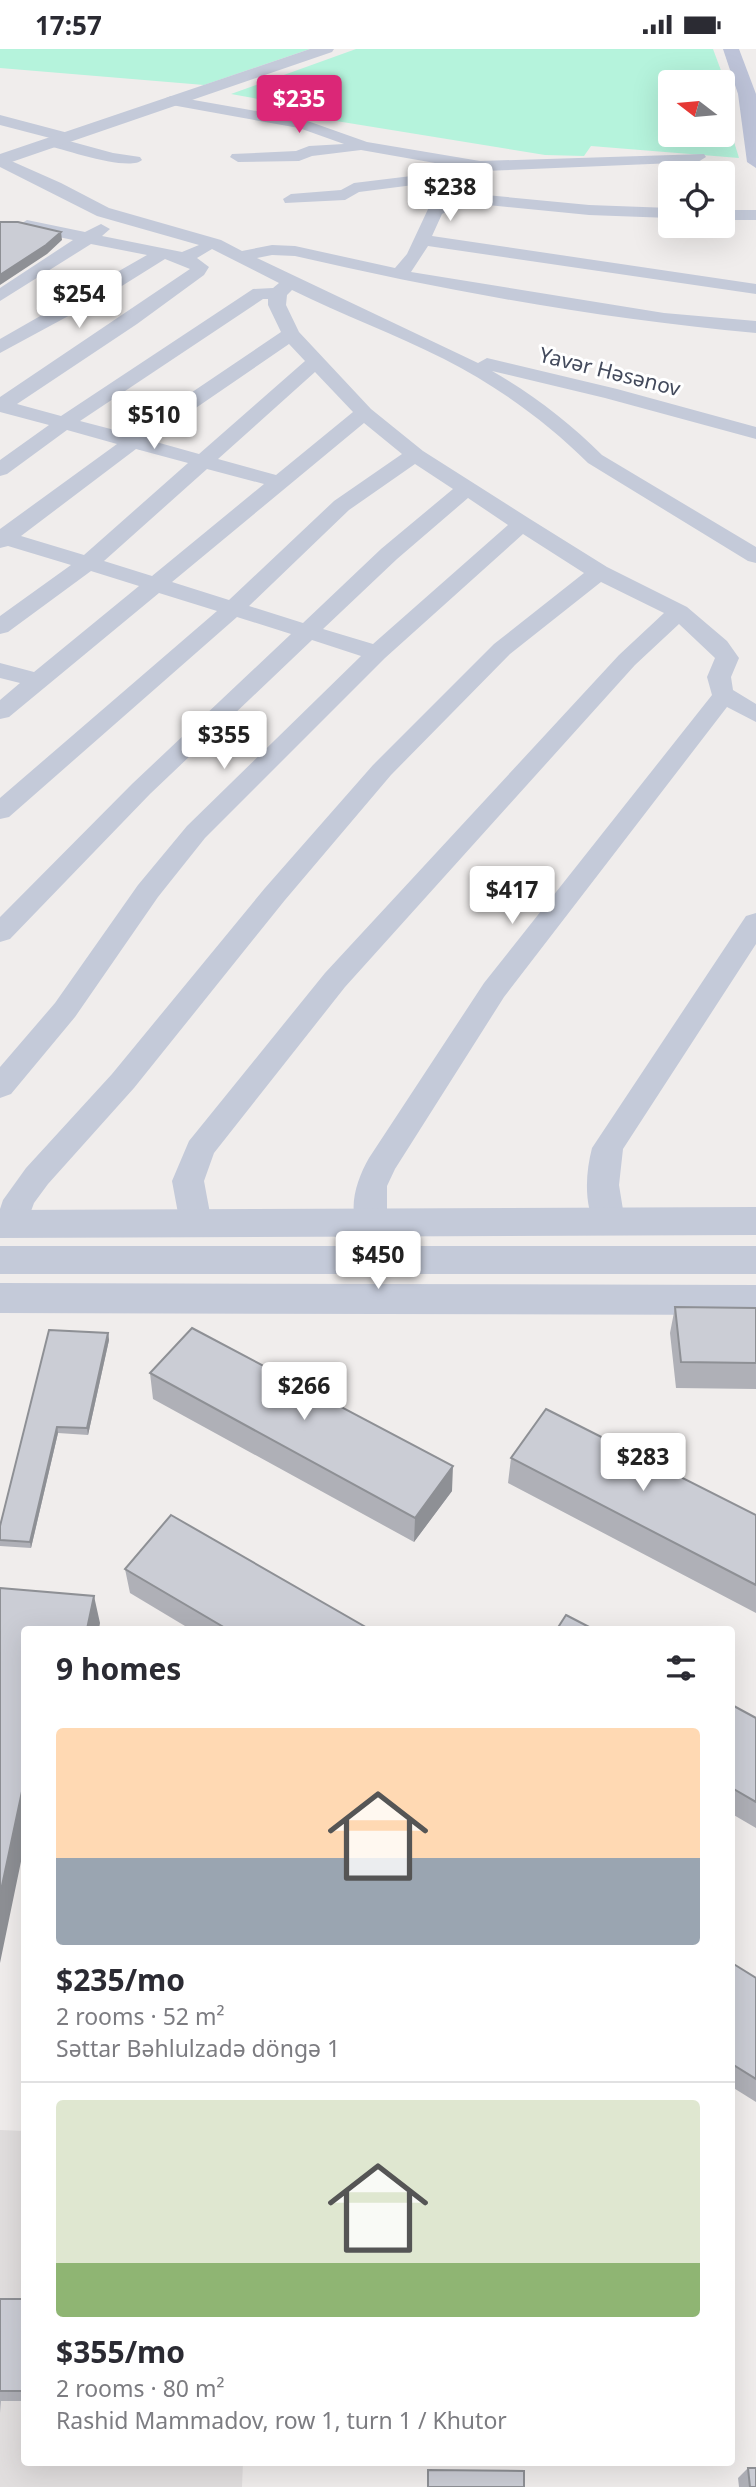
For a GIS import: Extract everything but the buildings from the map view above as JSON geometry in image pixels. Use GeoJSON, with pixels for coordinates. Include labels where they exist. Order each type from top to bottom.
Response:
{"type":"FeatureCollection","features":[{"type":"Feature","properties":{"kind":"main road"},"geometry":{"type":"LineString","coordinates":[[731,49],[756,117]]}},
{"type":"Feature","properties":{"kind":"main road"},"geometry":{"type":"LineString","coordinates":[[747,94],[756,162]]}},
{"type":"Feature","properties":{"kind":"street"},"geometry":{"type":"LineString","coordinates":[[0,160],[326,49]]}},
{"type":"Feature","properties":{"kind":"street"},"geometry":{"type":"LineString","coordinates":[[171,101],[302,124],[364,146],[478,169]]}},
{"type":"Feature","properties":{"kind":"street"},"geometry":{"type":"LineString","coordinates":[[0,120],[110,158],[134,160]]}},
{"type":"Feature","properties":{"kind":"street"},"geometry":{"type":"LineString","coordinates":[[238,157],[299,156],[309,151],[364,146]]}},
{"type":"Feature","properties":{"kind":"street"},"geometry":{"type":"LineString","coordinates":[[290,199],[345,195],[354,188],[478,169],[698,157]]}},
{"type":"Feature","properties":{"kind":"street"},"geometry":{"type":"LineString","coordinates":[[0,160],[116,216],[215,244],[242,256],[285,287],[345,309],[451,355],[521,395],[576,440],[595,460],[756,556]]}},
{"type":"Feature","properties":{"kind":"street"},"geometry":{"type":"LineString","coordinates":[[478,169],[478,199]]}},
{"type":"Feature","properties":{"kind":"street"},"geometry":{"type":"LineString","coordinates":[[398,275],[424,240],[439,207],[478,199],[589,210],[658,213]]}},
{"type":"Feature","properties":{"kind":"street"},"geometry":{"type":"LineString","coordinates":[[735,215],[756,215]]}},
{"type":"Feature","properties":{"kind":"street"},"geometry":{"type":"LineString","coordinates":[[0,296],[92,237],[116,216]]}},
{"type":"Feature","properties":{"kind":"street"},"geometry":{"type":"LineString","coordinates":[[0,405],[130,320],[200,267],[184,258],[27,225]]}},
{"type":"Feature","properties":{"kind":"street"},"geometry":{"type":"LineString","coordinates":[[424,240],[756,289]]}},
{"type":"Feature","properties":{"kind":"street"},"geometry":{"type":"LineString","coordinates":[[184,258],[215,244]]}},
{"type":"Feature","properties":{"kind":"street"},"geometry":{"type":"LineString","coordinates":[[242,256],[272,250],[295,251],[398,275],[664,319],[756,327]]}},
{"type":"Feature","properties":{"kind":"street"},"geometry":{"type":"LineString","coordinates":[[0,347],[38,323],[129,277],[162,253]]}},
{"type":"Feature","properties":{"kind":"street"},"geometry":{"type":"LineString","coordinates":[[285,287],[277,305],[291,334],[364,413],[415,455],[522,524],[599,572],[679,612],[725,652],[727,658],[718,675],[718,684],[724,695],[756,715]]}},
{"type":"Feature","properties":{"kind":"street"},"geometry":{"type":"LineString","coordinates":[[0,470],[65,422],[259,293],[285,287]]}},
{"type":"Feature","properties":{"kind":"street"},"geometry":{"type":"LineString","coordinates":[[2,538],[132,442],[291,334]]}},
{"type":"Feature","properties":{"kind":"street","name":"Yavər Həsənov"},"geometry":{"type":"LineString","coordinates":[[451,355],[559,380],[756,433]]}},
{"type":"Feature","properties":{"kind":"street"},"geometry":{"type":"LineString","coordinates":[[0,627],[87,563],[316,361]]}},
{"type":"Feature","properties":{"kind":"street"},"geometry":{"type":"LineString","coordinates":[[521,395],[559,380]]}},
{"type":"Feature","properties":{"kind":"street"},"geometry":{"type":"LineString","coordinates":[[0,405],[279,482]]}},
{"type":"Feature","properties":{"kind":"street"},"geometry":{"type":"LineString","coordinates":[[0,712],[364,413]]}},
{"type":"Feature","properties":{"kind":"street"},"geometry":{"type":"LineString","coordinates":[[0,811],[233,608],[350,495],[415,455]]}},
{"type":"Feature","properties":{"kind":"street"},"geometry":{"type":"LineString","coordinates":[[0,933],[141,789],[389,554],[467,488]]}},
{"type":"Feature","properties":{"kind":"street"},"geometry":{"type":"LineString","coordinates":[[0,1087],[65,1010],[148,891],[196,832],[377,653],[522,524]]}},
{"type":"Feature","properties":{"kind":"street"},"geometry":{"type":"LineString","coordinates":[[2,538],[377,653]]}},
{"type":"Feature","properties":{"kind":"street"},"geometry":{"type":"LineString","coordinates":[[599,572],[502,649],[382,770],[275,894],[122,1081],[37,1176],[6,1224],[756,1221]]}},
{"type":"Feature","properties":{"kind":"street"},"geometry":{"type":"LineString","coordinates":[[196,1224],[188,1181],[200,1149],[208,1138],[335,980],[626,660],[679,612]]}},
{"type":"Feature","properties":{"kind":"street"},"geometry":{"type":"LineString","coordinates":[[0,670],[38,681]]}},
{"type":"Feature","properties":{"kind":"street"},"geometry":{"type":"LineString","coordinates":[[371,1222],[371,1186],[380,1166],[494,990],[724,695]]}},
{"type":"Feature","properties":{"kind":"street"},"geometry":{"type":"LineString","coordinates":[[609,1222],[601,1191],[602,1166],[608,1148],[756,922]]}},
{"type":"Feature","properties":{"kind":"street"},"geometry":{"type":"LineString","coordinates":[[685,1223],[737,1228],[756,1239]]}},
{"type":"Feature","properties":{"kind":"street"},"geometry":{"type":"LineString","coordinates":[[0,1260],[756,1260]]}},
{"type":"Feature","properties":{"kind":"street"},"geometry":{"type":"LineString","coordinates":[[701,1300],[749,1296],[756,1292]]}},
{"type":"Feature","properties":{"kind":"street"},"geometry":{"type":"LineString","coordinates":[[0,1298],[756,1300]]}},
{"type":"Feature","properties":{"kind":"shaded area"},"geometry":{"type":"Polygon","coordinates":[[[0,2130],[21,2131],[21,2466],[243,2466],[242,2487],[0,2487],[0,2130]]]}},
{"type":"Feature","properties":{"kind":"green space"},"geometry":{"type":"Polygon","coordinates":[[[0,49],[310,49],[204,85],[0,68],[0,49]]]}},
{"type":"Feature","properties":{"kind":"green space"},"geometry":{"type":"Polygon","coordinates":[[[356,49],[713,49],[721,70],[658,70],[658,147],[735,145],[739,158],[591,146],[584,156],[545,155],[330,120],[336,113],[231,94],[356,49]]]}}]}
